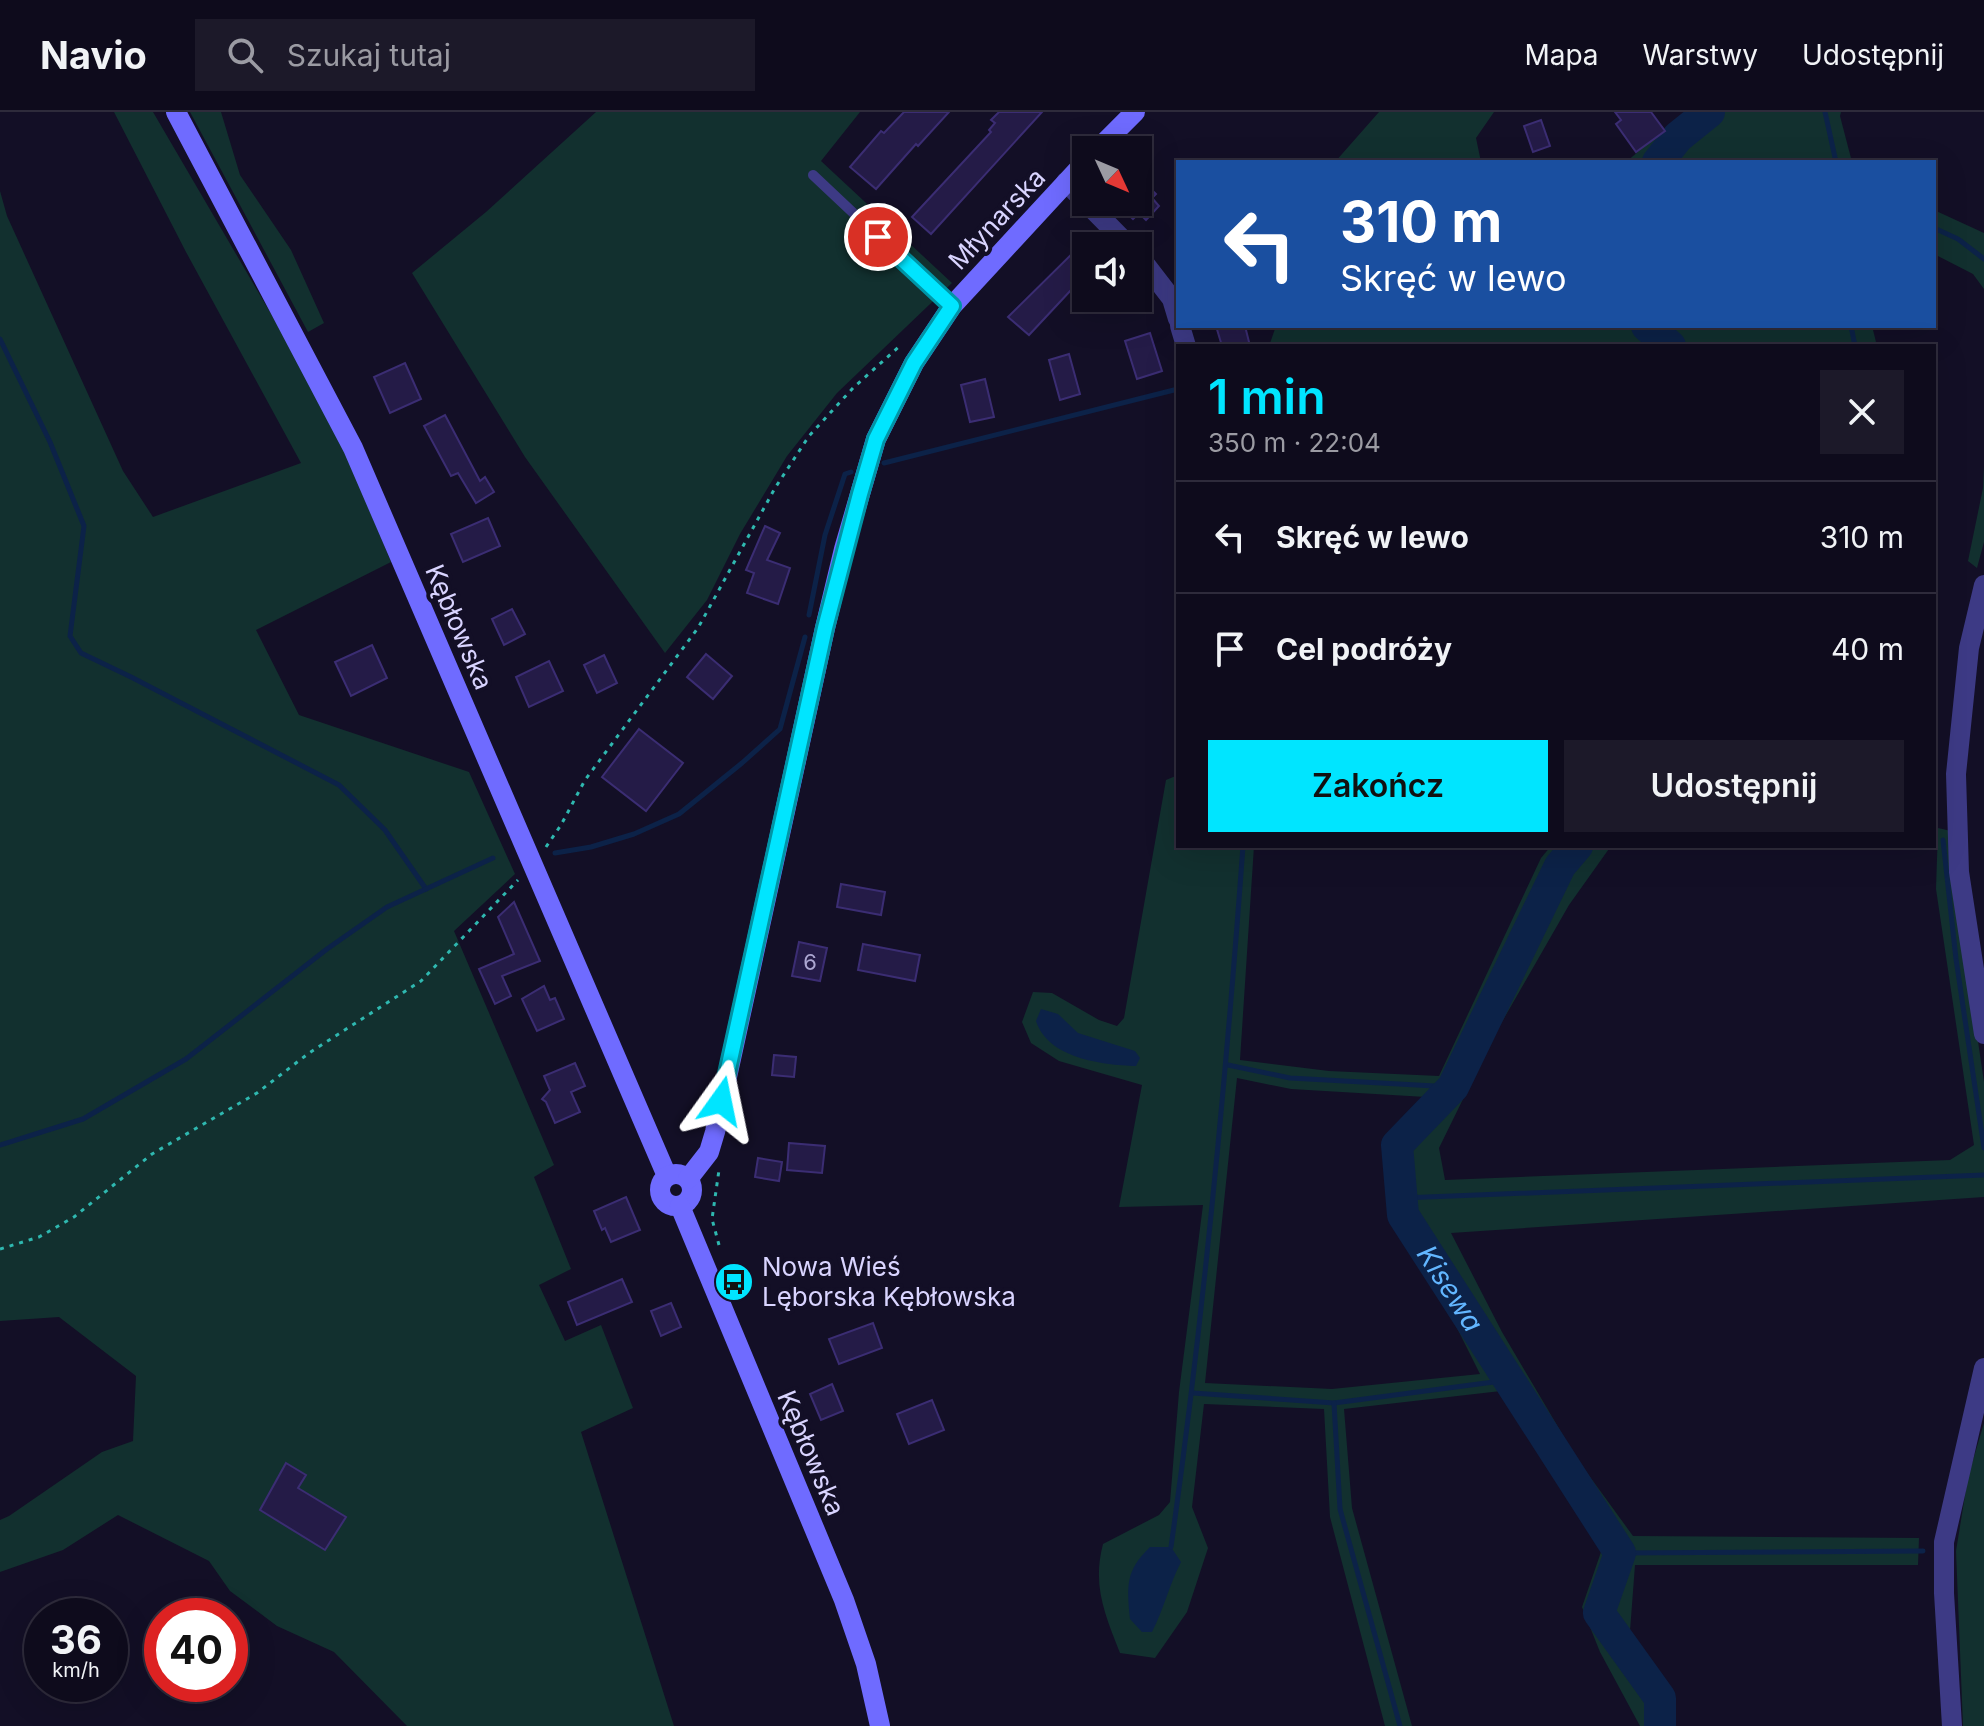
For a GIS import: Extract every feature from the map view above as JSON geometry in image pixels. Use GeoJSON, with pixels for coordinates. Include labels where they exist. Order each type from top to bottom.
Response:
{"type":"FeatureCollection","features":[{"type":"Feature","properties":{"kind":"street","name":"Kębłowska"},"geometry":{"type":"LineString","coordinates":[[176,112],[353,448],[667,1176],[660,1186],[660,1193],[667,1203],[680,1206],[844,1600],[866,1664],[880,1726]]}},
{"type":"Feature","properties":{"kind":"street"},"geometry":{"type":"LineString","coordinates":[[1111,136],[1135,112]]}},
{"type":"Feature","properties":{"kind":"street","name":"Młynarska"},"geometry":{"type":"LineString","coordinates":[[688,1179],[709,1152],[715,1132],[825,628],[876,439],[914,363],[952,306],[1072,176]]}},
{"type":"Feature","properties":{"kind":"street"},"geometry":{"type":"LineString","coordinates":[[1066,182],[1115,232]]}},
{"type":"Feature","properties":{"kind":"street"},"geometry":{"type":"LineString","coordinates":[[1152,273],[1172,299],[1176,312]]}},
{"type":"Feature","properties":{"kind":"street"},"geometry":{"type":"LineString","coordinates":[[1984,585],[1969,648],[1956,774],[1959,872],[1984,1034]]}},
{"type":"Feature","properties":{"kind":"street"},"geometry":{"type":"LineString","coordinates":[[667,1176],[678,1174],[688,1179],[692,1191],[690,1198],[680,1206]]}},
{"type":"Feature","properties":{"kind":"street"},"geometry":{"type":"LineString","coordinates":[[1952,1726],[1944,1542],[1984,1368]]}},
{"type":"Feature","properties":{"kind":"lane"},"geometry":{"type":"LineString","coordinates":[[813,175],[952,306]]}},
{"type":"Feature","properties":{"kind":"green space"},"geometry":{"type":"Polygon","coordinates":[[[114,112],[153,112],[288,343],[348,458],[391,562],[256,630],[299,715],[469,772],[515,874],[454,931],[554,1165],[534,1177],[571,1269],[539,1285],[565,1341],[601,1325],[633,1408],[581,1432],[674,1726],[407,1726],[334,1652],[277,1626],[248,1604],[248,1598],[239,1598],[230,1591],[209,1561],[118,1515],[63,1550],[0,1572],[0,1520],[102,1452],[133,1441],[136,1376],[59,1317],[0,1321],[0,191],[7,216],[123,471],[153,517],[301,463],[114,112]]]}},
{"type":"Feature","properties":{"kind":"green space"},"geometry":{"type":"Polygon","coordinates":[[[190,112],[221,112],[240,175],[291,250],[324,323],[308,332],[190,112]]]}},
{"type":"Feature","properties":{"kind":"green space"},"geometry":{"type":"Polygon","coordinates":[[[596,112],[860,112],[821,161],[952,283],[837,393],[787,456],[740,534],[707,600],[665,653],[525,457],[412,273],[486,212],[596,112]]]}},
{"type":"Feature","properties":{"kind":"green space"},"geometry":{"type":"Polygon","coordinates":[[[1379,112],[1494,112],[1476,138],[1481,160],[1337,160],[1379,112]]]}},
{"type":"Feature","properties":{"kind":"green space"},"geometry":{"type":"Polygon","coordinates":[[[1685,112],[1841,112],[1851,160],[1628,160],[1685,112]]]}},
{"type":"Feature","properties":{"kind":"green space"},"geometry":{"type":"Polygon","coordinates":[[[1936,211],[1984,233],[1984,289],[1973,274],[1936,255],[1936,211]]]}},
{"type":"Feature","properties":{"kind":"green space"},"geometry":{"type":"Polygon","coordinates":[[[1275,328],[1872,328],[1876,344],[1270,344],[1275,328]]]}},
{"type":"Feature","properties":{"kind":"green space"},"geometry":{"type":"Polygon","coordinates":[[[1984,466],[1984,542],[1977,568],[1968,561],[1983,488],[1984,466]]]}},
{"type":"Feature","properties":{"kind":"green space"},"geometry":{"type":"Polygon","coordinates":[[[1176,776],[1176,848],[1254,848],[1240,1060],[1329,1071],[1439,1076],[1541,858],[1549,848],[1610,848],[1569,905],[1495,1034],[1439,1148],[1445,1180],[1950,1160],[1974,1145],[1936,889],[1938,828],[1951,831],[1951,858],[1984,1082],[1984,1197],[1451,1233],[1502,1332],[1577,1459],[1633,1536],[1919,1538],[1918,1565],[1635,1565],[1630,1631],[1673,1692],[1676,1726],[1640,1726],[1600,1652],[1582,1607],[1601,1552],[1501,1391],[1344,1409],[1352,1508],[1412,1726],[1385,1726],[1330,1517],[1324,1409],[1204,1404],[1192,1507],[1208,1548],[1187,1612],[1155,1658],[1120,1653],[1102,1600],[1100,1559],[1103,1544],[1159,1515],[1170,1502],[1179,1392],[1203,1205],[1119,1207],[1142,1085],[1059,1061],[1031,1043],[1022,1022],[1033,992],[1052,993],[1099,1020],[1117,1026],[1124,1018],[1166,780],[1176,776]],[[1237,1078],[1205,1383],[1332,1389],[1480,1374],[1423,1260],[1396,1226],[1385,1169],[1395,1137],[1426,1097],[1291,1089],[1237,1078]]]}},
{"type":"Feature","properties":{"kind":"green space"},"geometry":{"type":"Polygon","coordinates":[[[1984,1423],[1984,1726],[1963,1726],[1956,1551],[1968,1477],[1984,1423]]]}},
{"type":"Feature","properties":{"kind":"water"},"geometry":{"type":"Polygon","coordinates":[[[1041,1009],[1058,1014],[1078,1033],[1135,1051],[1140,1058],[1136,1066],[1092,1061],[1052,1044],[1042,1034],[1036,1021],[1041,1009]]]}},
{"type":"Feature","properties":{"kind":"water"},"geometry":{"type":"Polygon","coordinates":[[[1150,1547],[1171,1547],[1181,1562],[1152,1632],[1142,1632],[1130,1619],[1128,1588],[1136,1564],[1150,1547]]]}},
{"type":"Feature","properties":{"kind":"building"},"geometry":{"type":"Polygon","coordinates":[[[904,112],[949,112],[876,189],[850,167],[881,131],[884,133],[904,112]]]}},
{"type":"Feature","properties":{"kind":"building"},"geometry":{"type":"Polygon","coordinates":[[[999,112],[1042,112],[931,234],[912,217],[991,132],[989,130],[995,123],[991,120],[999,112]]]}},
{"type":"Feature","properties":{"kind":"building"},"geometry":{"type":"Polygon","coordinates":[[[1615,112],[1651,112],[1665,131],[1636,152],[1616,124],[1621,120],[1615,112]]]}},
{"type":"Feature","properties":{"kind":"building"},"geometry":{"type":"Polygon","coordinates":[[[1541,120],[1550,146],[1533,152],[1524,126],[1541,120]]]}},
{"type":"Feature","properties":{"kind":"building"},"geometry":{"type":"Polygon","coordinates":[[[1152,198],[1159,206],[1152,214],[1152,198]]]}},
{"type":"Feature","properties":{"kind":"building"},"geometry":{"type":"Polygon","coordinates":[[[1072,254],[1072,289],[1029,335],[1008,317],[1072,254]]]}},
{"type":"Feature","properties":{"kind":"building"},"geometry":{"type":"Polygon","coordinates":[[[1217,328],[1246,328],[1250,344],[1221,344],[1217,328]]]}},
{"type":"Feature","properties":{"kind":"building"},"geometry":{"type":"Polygon","coordinates":[[[1150,333],[1162,371],[1137,379],[1125,341],[1150,333]]]}},
{"type":"Feature","properties":{"kind":"building"},"geometry":{"type":"Polygon","coordinates":[[[1069,354],[1080,394],[1060,400],[1049,360],[1069,354]]]}},
{"type":"Feature","properties":{"kind":"building"},"geometry":{"type":"Polygon","coordinates":[[[405,363],[421,399],[390,413],[374,377],[405,363]]]}},
{"type":"Feature","properties":{"kind":"building"},"geometry":{"type":"Polygon","coordinates":[[[985,379],[994,417],[970,422],[961,385],[985,379]]]}},
{"type":"Feature","properties":{"kind":"building"},"geometry":{"type":"Polygon","coordinates":[[[445,415],[480,481],[485,477],[494,492],[476,503],[458,473],[451,476],[424,426],[445,415]]]}},
{"type":"Feature","properties":{"kind":"building"},"geometry":{"type":"Polygon","coordinates":[[[488,518],[500,546],[463,562],[451,534],[488,518]]]}},
{"type":"Feature","properties":{"kind":"building"},"geometry":{"type":"Polygon","coordinates":[[[765,526],[780,533],[767,560],[790,568],[778,604],[747,593],[754,573],[746,570],[765,526]]]}},
{"type":"Feature","properties":{"kind":"building"},"geometry":{"type":"Polygon","coordinates":[[[512,609],[525,634],[504,645],[492,619],[512,609]]]}},
{"type":"Feature","properties":{"kind":"building"},"geometry":{"type":"Polygon","coordinates":[[[372,645],[387,678],[351,696],[335,662],[372,645]]]}},
{"type":"Feature","properties":{"kind":"building"},"geometry":{"type":"Polygon","coordinates":[[[706,654],[732,676],[713,699],[687,677],[706,654]]]}},
{"type":"Feature","properties":{"kind":"building"},"geometry":{"type":"Polygon","coordinates":[[[604,655],[617,683],[597,693],[584,665],[604,655]]]}},
{"type":"Feature","properties":{"kind":"building"},"geometry":{"type":"Polygon","coordinates":[[[549,661],[563,691],[529,707],[516,677],[549,661]]]}},
{"type":"Feature","properties":{"kind":"building"},"geometry":{"type":"Polygon","coordinates":[[[639,729],[683,763],[646,811],[602,777],[639,729]]]}},
{"type":"Feature","properties":{"kind":"building"},"geometry":{"type":"Polygon","coordinates":[[[841,884],[885,892],[881,915],[837,907],[841,884]]]}},
{"type":"Feature","properties":{"kind":"building"},"geometry":{"type":"Polygon","coordinates":[[[514,902],[540,961],[502,976],[511,996],[495,1004],[479,969],[514,954],[498,917],[514,902]]]}},
{"type":"Feature","properties":{"kind":"building"},"geometry":{"type":"Polygon","coordinates":[[[799,942],[827,948],[820,981],[792,976],[799,942]]]}},
{"type":"Feature","properties":{"kind":"building"},"geometry":{"type":"Polygon","coordinates":[[[863,944],[920,955],[915,981],[858,970],[863,944]]]}},
{"type":"Feature","properties":{"kind":"building"},"geometry":{"type":"Polygon","coordinates":[[[544,986],[550,1000],[555,998],[564,1019],[537,1031],[522,999],[544,986]]]}},
{"type":"Feature","properties":{"kind":"building"},"geometry":{"type":"Polygon","coordinates":[[[774,1055],[796,1057],[794,1077],[772,1075],[774,1055]]]}},
{"type":"Feature","properties":{"kind":"building"},"geometry":{"type":"Polygon","coordinates":[[[575,1063],[585,1086],[571,1092],[580,1112],[555,1123],[542,1099],[550,1090],[544,1076],[575,1063]]]}},
{"type":"Feature","properties":{"kind":"building"},"geometry":{"type":"Polygon","coordinates":[[[789,1143],[825,1146],[822,1173],[787,1170],[789,1143]]]}},
{"type":"Feature","properties":{"kind":"building"},"geometry":{"type":"Polygon","coordinates":[[[758,1158],[782,1162],[779,1181],[755,1177],[758,1158]]]}},
{"type":"Feature","properties":{"kind":"building"},"geometry":{"type":"Polygon","coordinates":[[[626,1197],[640,1230],[611,1242],[594,1211],[626,1197]]]}},
{"type":"Feature","properties":{"kind":"building"},"geometry":{"type":"Polygon","coordinates":[[[622,1279],[632,1302],[577,1325],[568,1302],[622,1279]]]}},
{"type":"Feature","properties":{"kind":"building"},"geometry":{"type":"Polygon","coordinates":[[[671,1303],[681,1327],[661,1336],[651,1311],[671,1303]]]}},
{"type":"Feature","properties":{"kind":"building"},"geometry":{"type":"Polygon","coordinates":[[[873,1323],[882,1348],[839,1364],[829,1339],[873,1323]]]}},
{"type":"Feature","properties":{"kind":"building"},"geometry":{"type":"Polygon","coordinates":[[[832,1384],[843,1411],[821,1420],[810,1394],[832,1384]]]}},
{"type":"Feature","properties":{"kind":"building"},"geometry":{"type":"Polygon","coordinates":[[[932,1400],[944,1430],[909,1444],[897,1414],[932,1400]]]}},
{"type":"Feature","properties":{"kind":"building"},"geometry":{"type":"Polygon","coordinates":[[[286,1463],[306,1475],[298,1488],[346,1517],[325,1550],[260,1510],[286,1463]]]}},
{"type":"Feature","properties":{"kind":"waterway","name":"Kisewa"},"geometry":{"type":"LineString","coordinates":[[1660,160],[1678,137],[1709,112]]}},
{"type":"Feature","properties":{"kind":"waterway"},"geometry":{"type":"LineString","coordinates":[[1825,112],[1836,160]]}},
{"type":"Feature","properties":{"kind":"waterway"},"geometry":{"type":"LineString","coordinates":[[1936,229],[1958,239],[1984,259]]}},
{"type":"Feature","properties":{"kind":"waterway","name":"Kisewa"},"geometry":{"type":"LineString","coordinates":[[1649,328],[1668,344]]}},
{"type":"Feature","properties":{"kind":"waterway"},"geometry":{"type":"LineString","coordinates":[[1851,328],[1855,344]]}},
{"type":"Feature","properties":{"kind":"waterway"},"geometry":{"type":"LineString","coordinates":[[0,339],[50,442],[84,526],[70,636],[81,653],[339,785],[385,830],[426,889]]}},
{"type":"Feature","properties":{"kind":"waterway"},"geometry":{"type":"LineString","coordinates":[[884,463],[1176,390]]}},
{"type":"Feature","properties":{"kind":"waterway"},"geometry":{"type":"LineString","coordinates":[[809,615],[825,535],[845,474],[851,472]]}},
{"type":"Feature","properties":{"kind":"waterway"},"geometry":{"type":"LineString","coordinates":[[555,853],[591,847],[634,834],[679,814],[742,763],[780,729],[805,637]]}},
{"type":"Feature","properties":{"kind":"waterway"},"geometry":{"type":"LineString","coordinates":[[1943,840],[1956,959],[1984,1148]]}},
{"type":"Feature","properties":{"kind":"waterway"},"geometry":{"type":"LineString","coordinates":[[1171,1547],[1213,1197],[1243,848]]}},
{"type":"Feature","properties":{"kind":"waterway","name":"Kisewa"},"geometry":{"type":"LineString","coordinates":[[1575,848],[1560,866],[1453,1087],[1397,1145],[1403,1215],[1620,1553],[1599,1613],[1660,1698],[1660,1726]]}},
{"type":"Feature","properties":{"kind":"waterway"},"geometry":{"type":"LineString","coordinates":[[0,1145],[83,1119],[186,1059],[327,949],[387,907],[493,858]]}},
{"type":"Feature","properties":{"kind":"waterway"},"geometry":{"type":"LineString","coordinates":[[1228,1065],[1290,1078],[1453,1087]]}},
{"type":"Feature","properties":{"kind":"waterway"},"geometry":{"type":"LineString","coordinates":[[1402,1198],[1984,1175]]}},
{"type":"Feature","properties":{"kind":"waterway"},"geometry":{"type":"LineString","coordinates":[[1193,1393],[1334,1403],[1509,1380]]}},
{"type":"Feature","properties":{"kind":"waterway"},"geometry":{"type":"LineString","coordinates":[[1334,1403],[1340,1509],[1400,1726]]}},
{"type":"Feature","properties":{"kind":"waterway"},"geometry":{"type":"LineString","coordinates":[[1620,1553],[1923,1551]]}},
{"type":"Feature","properties":{"kind":"place","name":"Nowa Wieś Lęborska Kębłowska"},"geometry":{"type":"Point","coordinates":[734,1282]}},
{"type":"Feature","properties":{"kind":"route"},"geometry":{"type":"LineString","coordinates":[[721,1101],[766,888],[844,549],[876,439],[914,363],[952,306],[878,237]]}}]}
